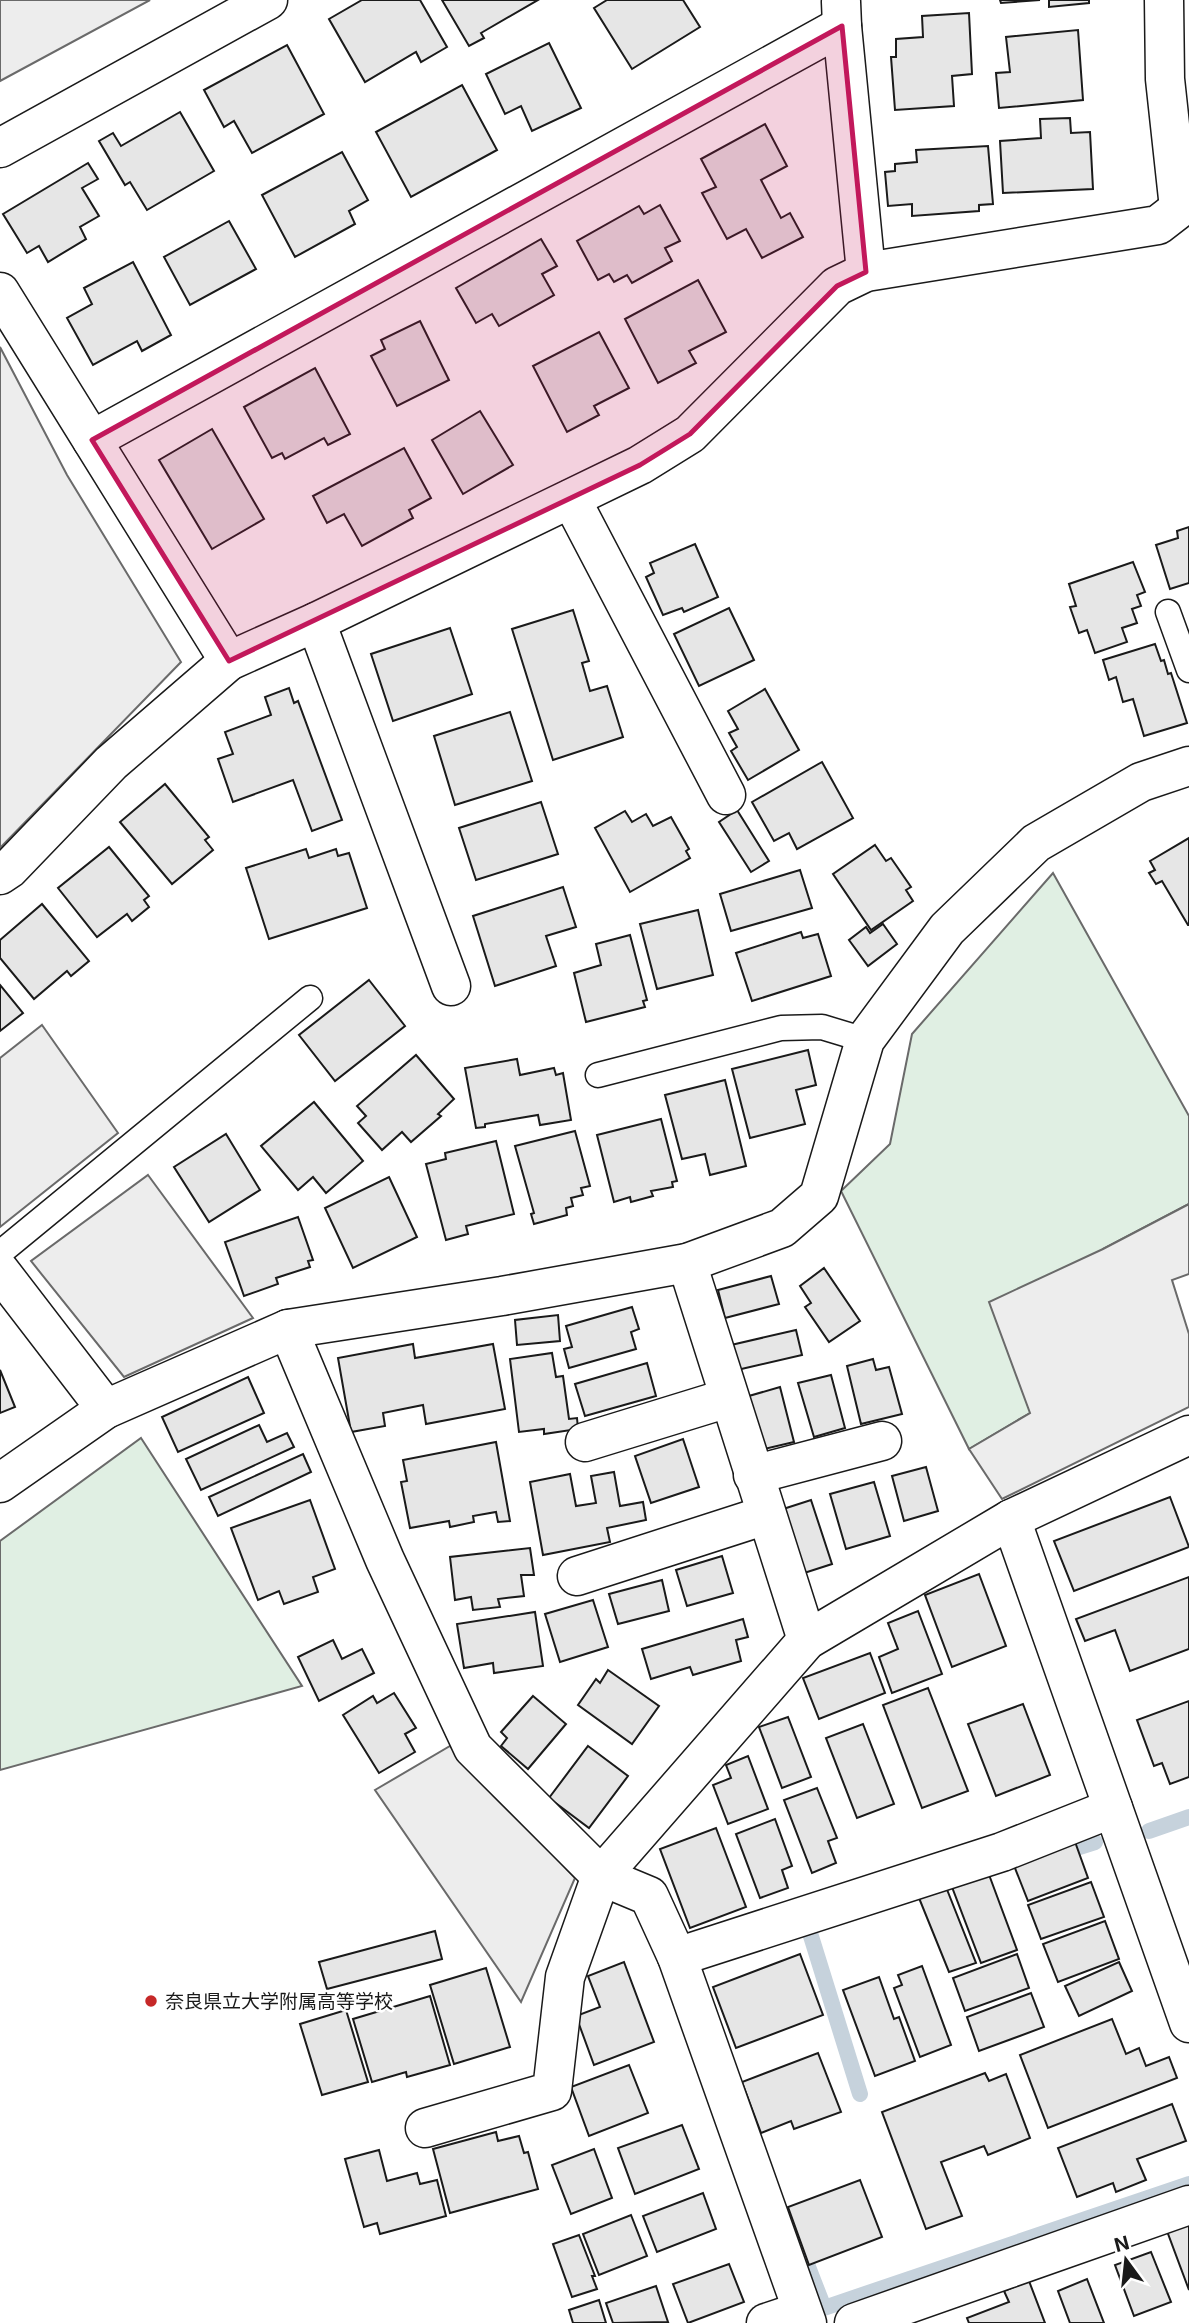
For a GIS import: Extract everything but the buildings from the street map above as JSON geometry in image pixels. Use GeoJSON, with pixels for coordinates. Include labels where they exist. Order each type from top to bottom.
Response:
{"type":"FeatureCollection","features":[{"type":"Feature","properties":{"kind":"street"},"geometry":{"type":"LineString","coordinates":[[0,148],[268,0]]}},
{"type":"Feature","properties":{"kind":"street"},"geometry":{"type":"LineString","coordinates":[[0,875],[9,869],[111,762],[229,661],[316,622],[640,465],[690,434],[837,286],[866,272],[1158,225],[1184,204],[1166,79],[1164,0]]}},
{"type":"Feature","properties":{"kind":"street"},"geometry":{"type":"LineString","coordinates":[[92,440],[841,13],[866,272]]}},
{"type":"Feature","properties":{"kind":"street"},"geometry":{"type":"LineString","coordinates":[[0,292],[229,661]]}},
{"type":"Feature","properties":{"kind":"street"},"geometry":{"type":"LineString","coordinates":[[570,499],[726,795]]}},
{"type":"Feature","properties":{"kind":"street"},"geometry":{"type":"LineString","coordinates":[[316,622],[451,986]]}},
{"type":"Feature","properties":{"kind":"street"},"geometry":{"type":"LineString","coordinates":[[0,1483],[106,1409],[288,1329],[687,1264],[782,1228],[818,1196],[865,1040],[947,929],[1036,843],[1141,782],[1189,766]]}},
{"type":"Feature","properties":{"kind":"street"},"geometry":{"type":"LineString","coordinates":[[687,1264],[807,1640]]}},
{"type":"Feature","properties":{"kind":"street"},"geometry":{"type":"LineString","coordinates":[[0,1271],[106,1409]]}},
{"type":"Feature","properties":{"kind":"street"},"geometry":{"type":"LineString","coordinates":[[288,1329],[385,1560],[473,1748],[601,1876],[649,1896],[677,1958],[805,2317],[766,2323]]}},
{"type":"Feature","properties":{"kind":"street"},"geometry":{"type":"LineString","coordinates":[[585,1442],[728,1398]]}},
{"type":"Feature","properties":{"kind":"street"},"geometry":{"type":"LineString","coordinates":[[425,2128],[552,2091],[565,1978],[601,1876],[807,1640],[1011,1519],[1189,1436]]}},
{"type":"Feature","properties":{"kind":"street"},"geometry":{"type":"LineString","coordinates":[[753,1475],[882,1441]]}},
{"type":"Feature","properties":{"kind":"street"},"geometry":{"type":"LineString","coordinates":[[577,1576],[766,1515]]}},
{"type":"Feature","properties":{"kind":"street"},"geometry":{"type":"LineString","coordinates":[[1011,1519],[1189,2023]]}},
{"type":"Feature","properties":{"kind":"street"},"geometry":{"type":"LineString","coordinates":[[677,1958],[1002,1852],[1113,1808]]}},
{"type":"Feature","properties":{"kind":"street"},"geometry":{"type":"LineString","coordinates":[[854,2323],[1189,2206]]}},
{"type":"Feature","properties":{"kind":"lane"},"geometry":{"type":"LineString","coordinates":[[1168,612],[1189,670]]}},
{"type":"Feature","properties":{"kind":"lane"},"geometry":{"type":"LineString","coordinates":[[0,1253],[310,998]]}},
{"type":"Feature","properties":{"kind":"lane"},"geometry":{"type":"LineString","coordinates":[[598,1075],[781,1028],[822,1027],[865,1040]]}},
{"type":"Feature","properties":{"kind":"highlighted area"},"geometry":{"type":"Polygon","coordinates":[[[842,26],[866,272],[837,286],[690,434],[640,465],[229,661],[92,440],[842,26]]]}},
{"type":"Feature","properties":{"kind":"green space"},"geometry":{"type":"Polygon","coordinates":[[[1053,873],[1189,1116],[1189,1204],[1103,1249],[1030,1413],[969,1449],[841,1191],[890,1144],[912,1034],[1053,873]]]}},
{"type":"Feature","properties":{"kind":"green space"},"geometry":{"type":"Polygon","coordinates":[[[141,1438],[302,1686],[0,1770],[0,1541],[141,1438]]]}},
{"type":"Feature","properties":{"kind":"shaded area"},"geometry":{"type":"Polygon","coordinates":[[[0,0],[150,0],[0,81],[0,0]]]}},
{"type":"Feature","properties":{"kind":"shaded area"},"geometry":{"type":"Polygon","coordinates":[[[0,347],[67,475],[181,662],[0,848],[0,347]]]}},
{"type":"Feature","properties":{"kind":"shaded area"},"geometry":{"type":"Polygon","coordinates":[[[42,1025],[118,1133],[0,1227],[0,1058],[42,1025]]]}},
{"type":"Feature","properties":{"kind":"shaded area"},"geometry":{"type":"Polygon","coordinates":[[[148,1175],[253,1318],[124,1377],[31,1261],[148,1175]]]}},
{"type":"Feature","properties":{"kind":"shaded area"},"geometry":{"type":"Polygon","coordinates":[[[1189,1204],[1189,1274],[1172,1280],[1189,1334],[1189,1407],[1002,1499],[969,1449],[1030,1413],[989,1302],[1103,1249],[1189,1204]]]}},
{"type":"Feature","properties":{"kind":"shaded area"},"geometry":{"type":"Polygon","coordinates":[[[450,1746],[575,1878],[521,2002],[375,1790],[450,1746]]]}},
{"type":"Feature","properties":{"kind":"waterway"},"geometry":{"type":"LineString","coordinates":[[1149,1831],[1189,1817]]}},
{"type":"Feature","properties":{"kind":"waterway"},"geometry":{"type":"LineString","coordinates":[[1057,1854],[1095,1842]]}},
{"type":"Feature","properties":{"kind":"waterway"},"geometry":{"type":"LineString","coordinates":[[810,1933],[860,2094]]}},
{"type":"Feature","properties":{"kind":"waterway"},"geometry":{"type":"LineString","coordinates":[[796,2236],[824,2308],[1189,2184]]}},
{"type":"Feature","properties":{"kind":"place","name":"奈良県立大学附属高等学校"},"geometry":{"type":"Point","coordinates":[151,2001]}}]}
